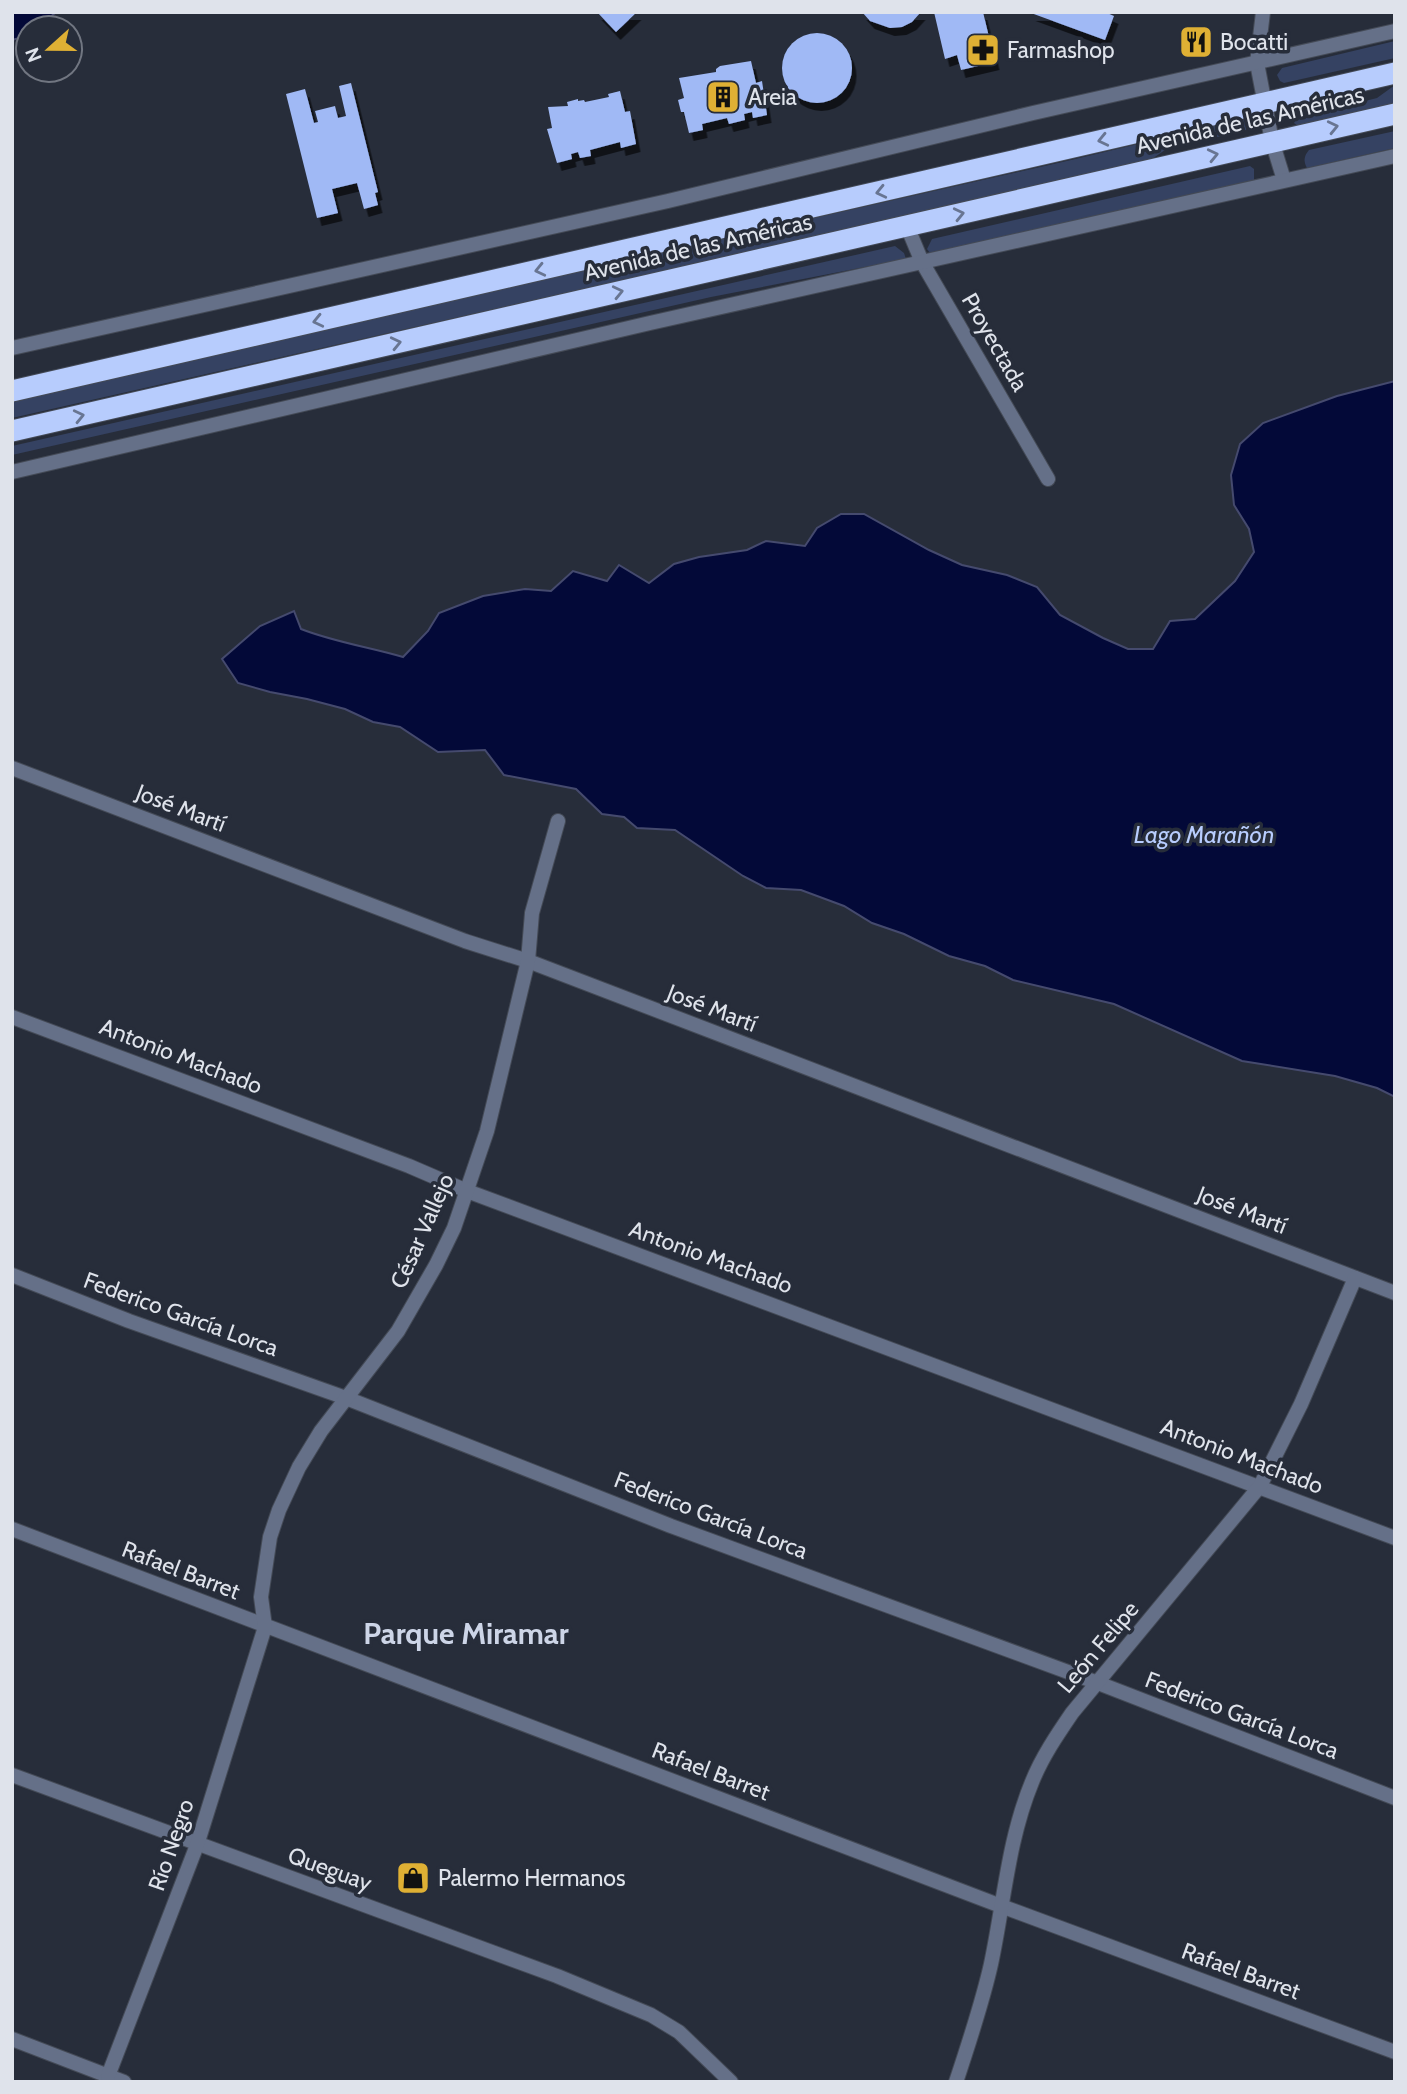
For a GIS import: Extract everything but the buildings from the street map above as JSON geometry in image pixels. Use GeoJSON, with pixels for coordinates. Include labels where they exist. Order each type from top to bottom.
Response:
{"type":"FeatureCollection","features":[{"type":"Feature","properties":{"kind":"highway","name":"Avenida de las Américas"},"geometry":{"type":"LineString","coordinates":[[12,391],[1395,73]]}},
{"type":"Feature","properties":{"kind":"highway","name":"Avenida de las Américas"},"geometry":{"type":"LineString","coordinates":[[12,431],[1395,114]]}},
{"type":"Feature","properties":{"kind":"street"},"geometry":{"type":"LineString","coordinates":[[1263,12],[1257,63],[1272,141],[1284,180]]}},
{"type":"Feature","properties":{"kind":"street"},"geometry":{"type":"LineString","coordinates":[[12,348],[668,201],[1033,113],[1395,31]]}},
{"type":"Feature","properties":{"kind":"street"},"geometry":{"type":"LineString","coordinates":[[12,472],[922,261],[1395,156]]}},
{"type":"Feature","properties":{"kind":"street","name":"Proyectada"},"geometry":{"type":"LineString","coordinates":[[907,226],[922,261],[1048,479]]}},
{"type":"Feature","properties":{"kind":"street","name":"José Martí"},"geometry":{"type":"LineString","coordinates":[[12,768],[465,941],[528,961],[1395,1293]]}},
{"type":"Feature","properties":{"kind":"street","name":"César Vallejo"},"geometry":{"type":"LineString","coordinates":[[265,1627],[261,1597],[270,1537],[299,1467],[321,1431],[373,1367],[418,1299],[454,1228],[487,1130],[528,961],[532,913],[558,821]]}},
{"type":"Feature","properties":{"kind":"street","name":"Antonio Machado"},"geometry":{"type":"LineString","coordinates":[[12,1017],[409,1166],[467,1191],[1395,1538]]}},
{"type":"Feature","properties":{"kind":"street","name":"Federico García Lorca"},"geometry":{"type":"LineString","coordinates":[[12,1275],[130,1321],[346,1398],[671,1526],[1098,1683],[1395,1798]]}},
{"type":"Feature","properties":{"kind":"street","name":"León Felipe"},"geometry":{"type":"LineString","coordinates":[[957,2082],[980,2007],[1017,1828],[1032,1781],[1050,1745],[1072,1713],[1260,1486],[1301,1404],[1355,1278]]}},
{"type":"Feature","properties":{"kind":"street","name":"Rafael Barret"},"geometry":{"type":"LineString","coordinates":[[12,1528],[265,1627],[1395,2053]]}},
{"type":"Feature","properties":{"kind":"street","name":"Río Negro"},"geometry":{"type":"LineString","coordinates":[[108,2076],[197,1844],[265,1627]]}},
{"type":"Feature","properties":{"kind":"street","name":"Queguay"},"geometry":{"type":"LineString","coordinates":[[12,1775],[557,1976],[651,2015],[679,2032],[731,2082]]}},
{"type":"Feature","properties":{"kind":"street"},"geometry":{"type":"LineString","coordinates":[[12,2039],[124,2082]]}},
{"type":"Feature","properties":{"kind":"shaded area"},"geometry":{"type":"Polygon","coordinates":[[[1395,41],[1395,58],[1284,83],[1277,75],[1282,68],[1395,41]]]}},
{"type":"Feature","properties":{"kind":"shaded area"},"geometry":{"type":"Polygon","coordinates":[[[1395,85],[1395,104],[1298,126],[1294,123],[1297,118],[1377,98],[1395,85]]]}},
{"type":"Feature","properties":{"kind":"shaded area"},"geometry":{"type":"Polygon","coordinates":[[[1243,119],[1247,124],[1246,130],[1165,150],[1149,161],[12,418],[12,399],[1243,119]]]}},
{"type":"Feature","properties":{"kind":"shaded area"},"geometry":{"type":"Polygon","coordinates":[[[1395,131],[1395,148],[1307,168],[1305,159],[1309,150],[1395,131]]]}},
{"type":"Feature","properties":{"kind":"shaded area"},"geometry":{"type":"Polygon","coordinates":[[[1250,166],[1254,169],[1254,180],[930,253],[927,249],[932,239],[1250,166]]]}},
{"type":"Feature","properties":{"kind":"shaded area"},"geometry":{"type":"Polygon","coordinates":[[[895,246],[904,253],[906,259],[711,297],[12,455],[12,446],[895,246]]]}},
{"type":"Feature","properties":{"kind":"water"},"geometry":{"type":"Polygon","coordinates":[[[12,12],[56,12],[14,14],[12,40],[12,12]]]}},
{"type":"Feature","properties":{"kind":"water","name":"Lago Marañón"},"geometry":{"type":"Polygon","coordinates":[[[1395,381],[1395,1097],[1377,1088],[1335,1076],[1242,1061],[1114,1004],[1013,980],[985,966],[949,956],[904,934],[872,923],[844,906],[801,890],[766,888],[743,876],[675,830],[637,828],[624,817],[602,814],[576,789],[504,775],[485,750],[438,752],[400,727],[373,722],[345,709],[238,683],[222,659],[260,626],[294,611],[301,629],[403,657],[428,631],[439,613],[483,596],[525,589],[551,591],[573,571],[607,581],[619,565],[649,583],[674,564],[699,557],[747,550],[766,541],[805,546],[817,528],[841,514],[864,514],[962,565],[1007,575],[1037,587],[1060,615],[1103,638],[1128,649],[1153,649],[1170,621],[1195,619],[1235,581],[1254,552],[1249,529],[1234,505],[1231,475],[1240,444],[1263,423],[1337,396],[1395,381]]]}},
{"type":"Feature","properties":{"kind":"place","name":"Bocatti"},"geometry":{"type":"Point","coordinates":[1196,42]}},
{"type":"Feature","properties":{"kind":"place","name":"Farmashop"},"geometry":{"type":"Point","coordinates":[983,50]}},
{"type":"Feature","properties":{"kind":"place","name":"Areia"},"geometry":{"type":"Point","coordinates":[723,97]}},
{"type":"Feature","properties":{"kind":"place","name":"Palermo Hermanos"},"geometry":{"type":"Point","coordinates":[413,1878]}},
{"type":"Feature","properties":{"kind":"district","name":"Parque Miramar"},"geometry":{"type":"Point","coordinates":[466,1633]}}]}
